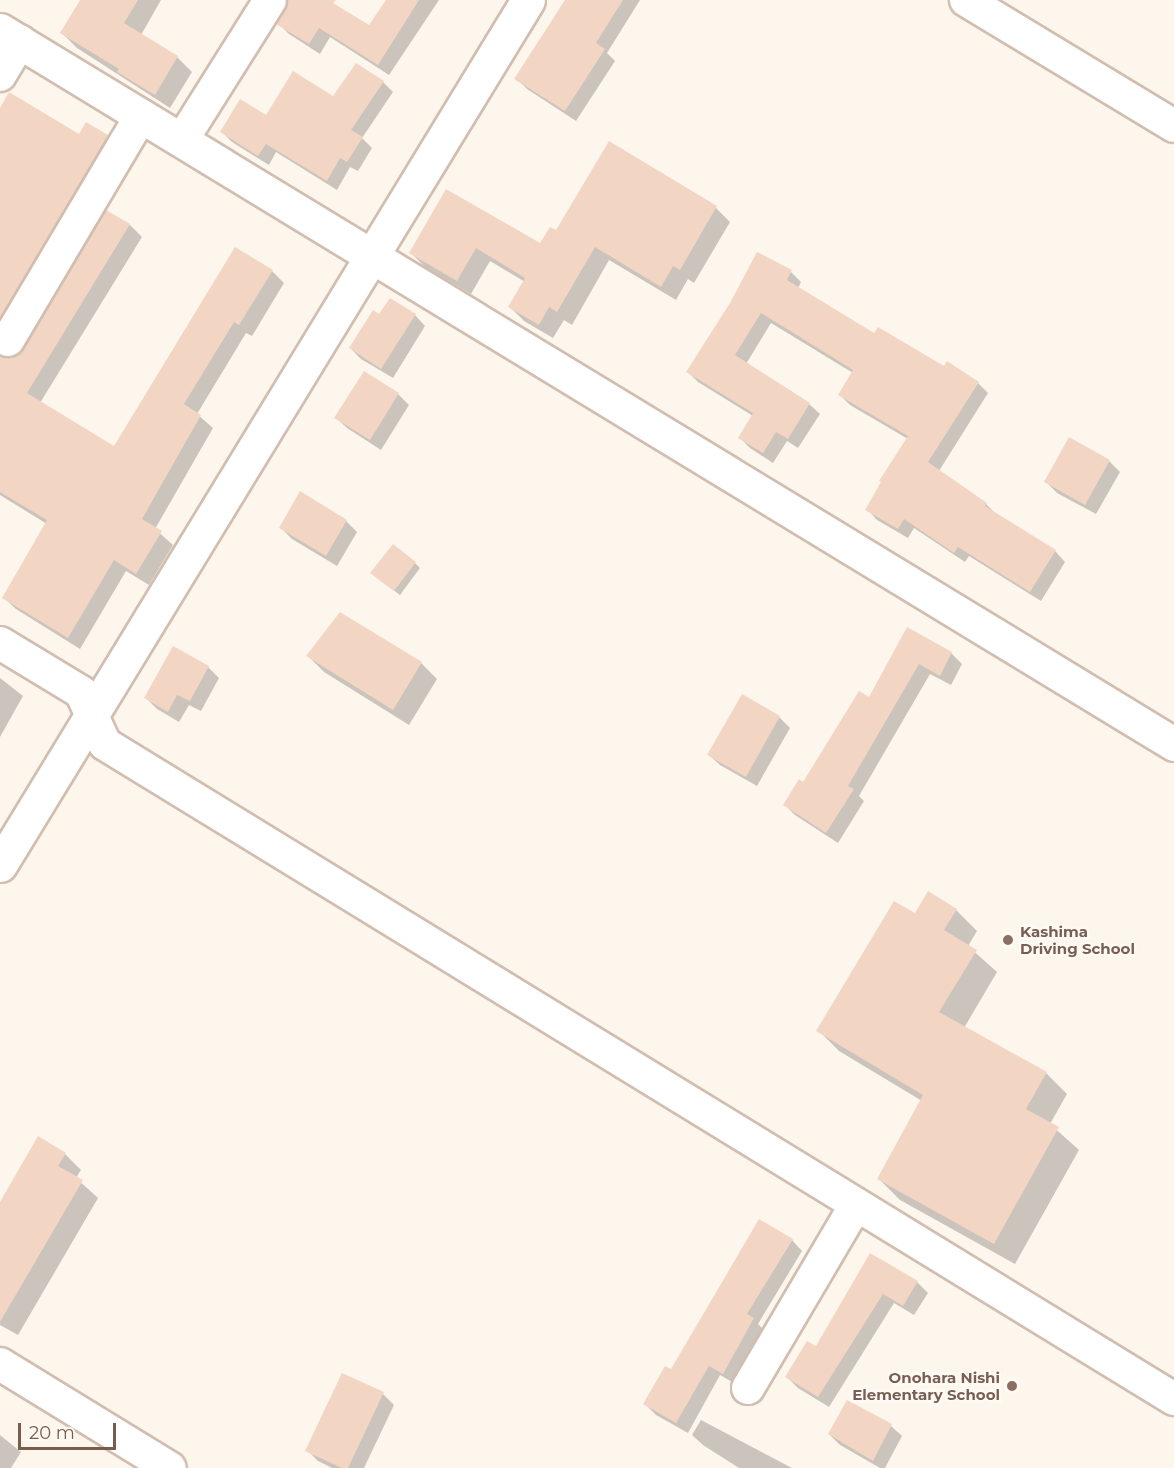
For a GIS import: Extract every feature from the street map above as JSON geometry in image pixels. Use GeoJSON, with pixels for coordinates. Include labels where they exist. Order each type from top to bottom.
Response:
{"type":"FeatureCollection","features":[{"type":"Feature","properties":{"kind":"street"},"geometry":{"type":"LineString","coordinates":[[182,140],[270,0]]}},
{"type":"Feature","properties":{"kind":"street"},"geometry":{"type":"LineString","coordinates":[[0,865],[374,256],[528,0]]}},
{"type":"Feature","properties":{"kind":"street"},"geometry":{"type":"LineString","coordinates":[[966,0],[1174,126]]}},
{"type":"Feature","properties":{"kind":"street"},"geometry":{"type":"LineString","coordinates":[[0,75],[10,36],[1174,744]]}},
{"type":"Feature","properties":{"kind":"street"},"geometry":{"type":"LineString","coordinates":[[8,340],[141,116]]}},
{"type":"Feature","properties":{"kind":"street"},"geometry":{"type":"LineString","coordinates":[[0,643],[81,692],[105,744],[1174,1399]]}},
{"type":"Feature","properties":{"kind":"street"},"geometry":{"type":"LineString","coordinates":[[748,1388],[856,1205]]}},
{"type":"Feature","properties":{"kind":"street"},"geometry":{"type":"LineString","coordinates":[[0,1364],[170,1468]]}},
{"type":"Feature","properties":{"kind":"building"},"geometry":{"type":"Polygon","coordinates":[[[80,0],[138,0],[124,23],[178,56],[155,95],[117,72],[119,69],[60,33],[80,0]]]}},
{"type":"Feature","properties":{"kind":"building"},"geometry":{"type":"Polygon","coordinates":[[[288,0],[336,0],[333,3],[369,25],[386,0],[419,0],[378,65],[319,28],[309,44],[276,24],[288,0]]]}},
{"type":"Feature","properties":{"kind":"building"},"geometry":{"type":"Polygon","coordinates":[[[565,0],[623,0],[596,43],[605,49],[565,111],[514,79],[565,0]]]}},
{"type":"Feature","properties":{"kind":"building"},"geometry":{"type":"Polygon","coordinates":[[[356,63],[384,81],[351,130],[363,137],[347,162],[340,158],[327,181],[266,144],[258,156],[220,132],[240,99],[266,115],[293,71],[333,96],[356,63]]]}},
{"type":"Feature","properties":{"kind":"building"},"geometry":{"type":"Polygon","coordinates":[[[9,92],[79,134],[86,122],[108,135],[0,318],[0,108],[9,92]]]}},
{"type":"Feature","properties":{"kind":"building"},"geometry":{"type":"Polygon","coordinates":[[[609,141],[717,206],[680,270],[673,266],[661,287],[595,247],[557,312],[549,307],[539,325],[508,307],[525,278],[476,248],[457,281],[409,253],[446,189],[540,243],[550,227],[556,230],[609,141]]]}},
{"type":"Feature","properties":{"kind":"building"},"geometry":{"type":"Polygon","coordinates":[[[106,210],[130,224],[27,393],[114,446],[235,247],[273,270],[239,325],[234,322],[184,404],[201,415],[142,519],[162,531],[136,574],[114,560],[68,638],[2,598],[47,520],[0,492],[0,356],[16,356],[23,349],[106,210]]]}},
{"type":"Feature","properties":{"kind":"building"},"geometry":{"type":"Polygon","coordinates":[[[757,252],[792,270],[787,280],[874,333],[878,327],[944,366],[947,361],[979,382],[928,462],[987,503],[985,506],[1056,550],[1030,592],[958,547],[954,553],[904,519],[898,529],[865,510],[881,482],[879,481],[908,436],[838,395],[853,370],[761,313],[735,355],[810,403],[788,439],[776,432],[763,453],[738,438],[753,413],[686,372],[730,303],[757,252]]]}},
{"type":"Feature","properties":{"kind":"building"},"geometry":{"type":"Polygon","coordinates":[[[390,298],[416,314],[381,369],[349,348],[373,310],[379,314],[390,298]]]}},
{"type":"Feature","properties":{"kind":"building"},"geometry":{"type":"Polygon","coordinates":[[[364,371],[399,393],[370,440],[334,418],[364,371]]]}},
{"type":"Feature","properties":{"kind":"building"},"geometry":{"type":"Polygon","coordinates":[[[1069,437],[1110,460],[1085,505],[1044,482],[1069,437]]]}},
{"type":"Feature","properties":{"kind":"building"},"geometry":{"type":"Polygon","coordinates":[[[300,491],[347,520],[326,556],[279,528],[300,491]]]}},
{"type":"Feature","properties":{"kind":"building"},"geometry":{"type":"Polygon","coordinates":[[[393,544],[416,562],[394,591],[370,573],[393,544]]]}},
{"type":"Feature","properties":{"kind":"building"},"geometry":{"type":"Polygon","coordinates":[[[340,612],[422,662],[393,710],[306,656],[340,612]]]}},
{"type":"Feature","properties":{"kind":"building"},"geometry":{"type":"Polygon","coordinates":[[[907,627],[952,652],[940,676],[919,664],[848,786],[854,789],[826,833],[783,805],[799,779],[803,782],[859,691],[869,697],[907,627]]]}},
{"type":"Feature","properties":{"kind":"building"},"geometry":{"type":"Polygon","coordinates":[[[173,646],[209,666],[190,701],[177,695],[168,712],[144,698],[173,646]]]}},
{"type":"Feature","properties":{"kind":"building"},"geometry":{"type":"Polygon","coordinates":[[[742,694],[780,716],[746,777],[707,755],[742,694]]]}},
{"type":"Feature","properties":{"kind":"building"},"geometry":{"type":"Polygon","coordinates":[[[928,891],[957,909],[944,930],[977,950],[939,1012],[1047,1072],[1026,1109],[1059,1127],[994,1244],[877,1179],[923,1095],[816,1031],[894,901],[915,913],[928,891]]]}},
{"type":"Feature","properties":{"kind":"building"},"geometry":{"type":"Polygon","coordinates":[[[38,1136],[66,1153],[58,1166],[83,1180],[0,1322],[0,1202],[38,1136]]]}},
{"type":"Feature","properties":{"kind":"building"},"geometry":{"type":"Polygon","coordinates":[[[759,1219],[793,1239],[747,1314],[754,1318],[723,1374],[709,1366],[676,1423],[643,1404],[665,1366],[671,1369],[759,1219]]]}},
{"type":"Feature","properties":{"kind":"building"},"geometry":{"type":"Polygon","coordinates":[[[870,1253],[918,1281],[903,1306],[883,1294],[818,1397],[785,1377],[807,1341],[816,1346],[870,1253]]]}},
{"type":"Feature","properties":{"kind":"building"},"geometry":{"type":"Polygon","coordinates":[[[342,1373],[384,1392],[348,1468],[342,1468],[305,1451],[342,1373]]]}},
{"type":"Feature","properties":{"kind":"building"},"geometry":{"type":"Polygon","coordinates":[[[847,1400],[892,1424],[873,1461],[828,1434],[847,1400]]]}},
{"type":"Feature","properties":{"kind":"place","name":"Kashima Driving School"},"geometry":{"type":"Point","coordinates":[1008,940]}},
{"type":"Feature","properties":{"kind":"place","name":"Onohara Nishi Elementary School"},"geometry":{"type":"Point","coordinates":[1012,1386]}}]}
